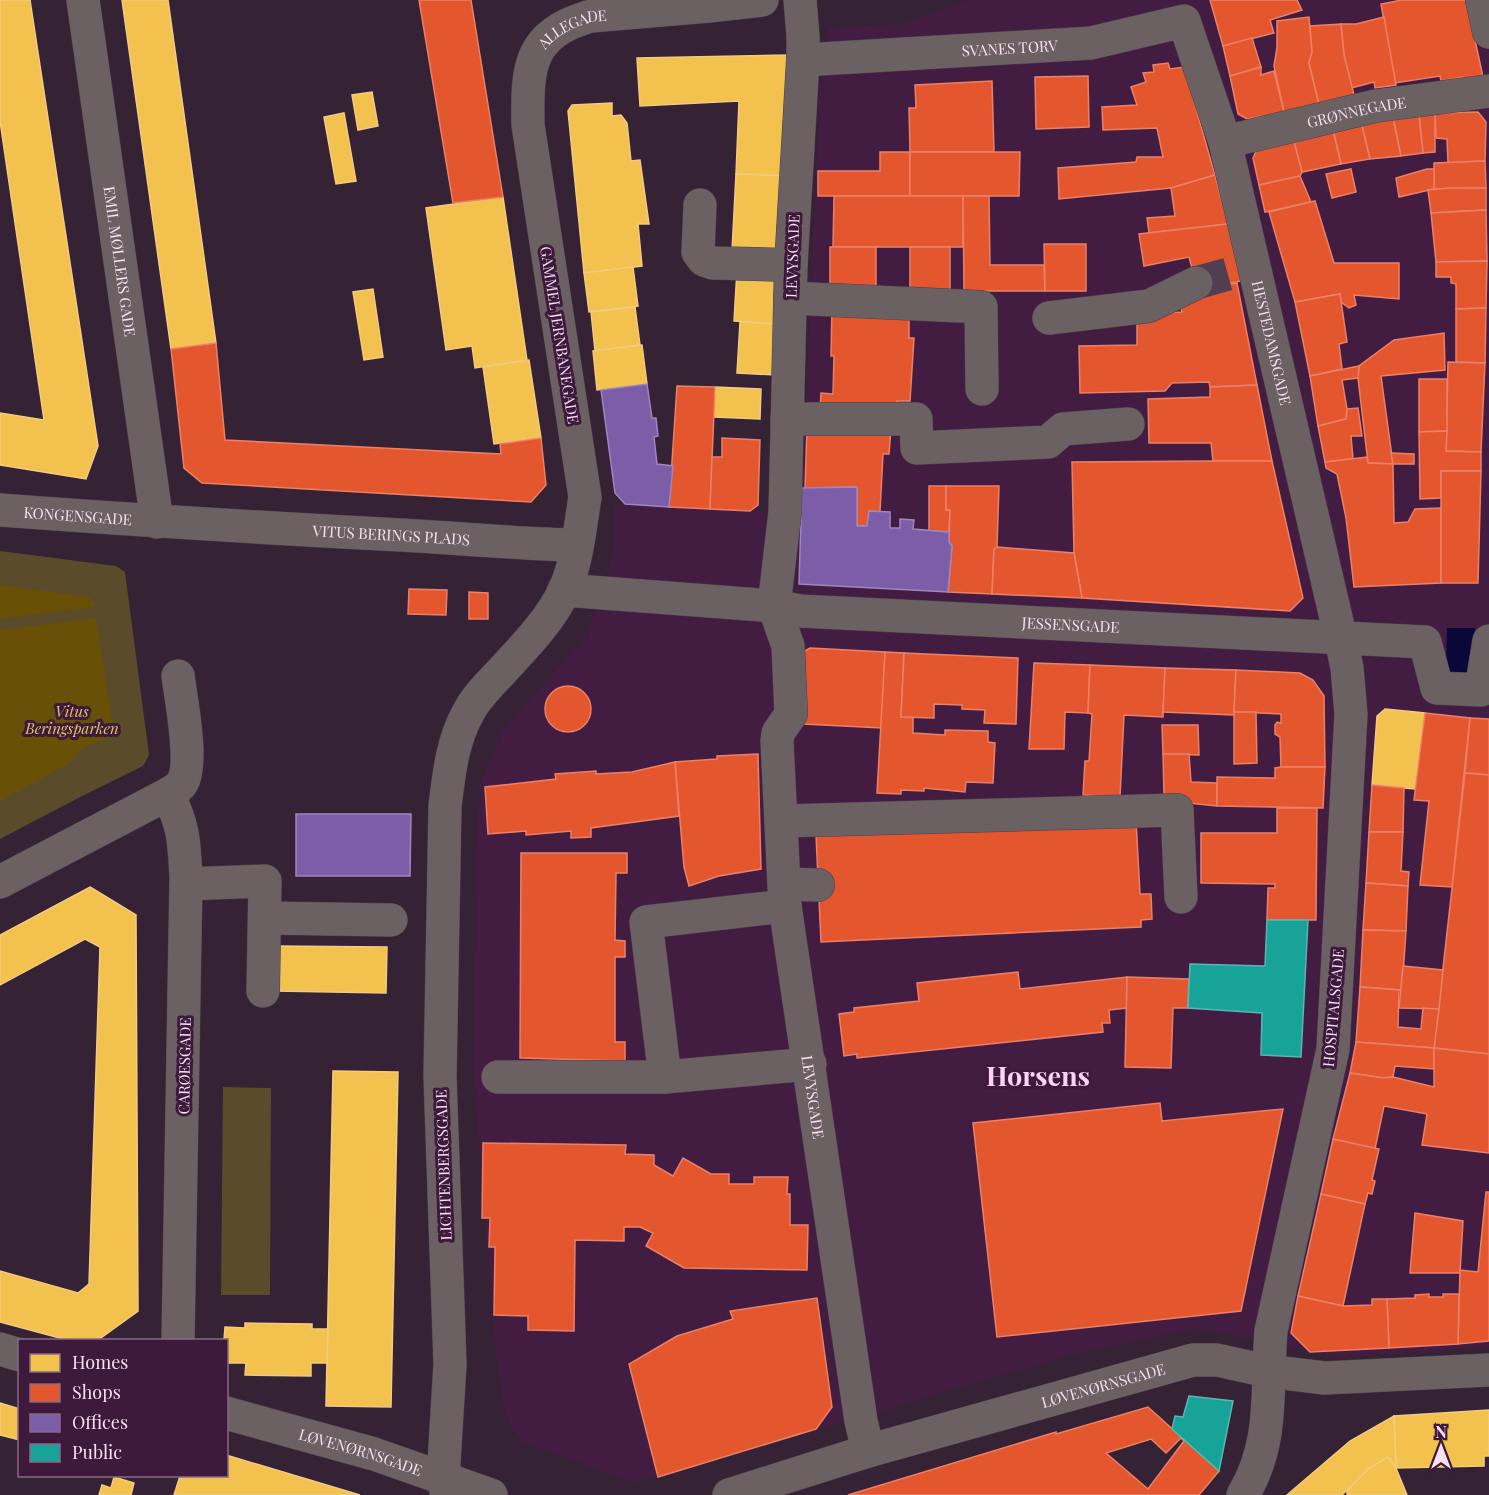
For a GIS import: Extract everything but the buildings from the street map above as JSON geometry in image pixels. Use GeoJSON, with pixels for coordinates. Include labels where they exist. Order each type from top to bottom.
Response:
{"type":"FeatureCollection","features":[{"type":"Feature","properties":{"kind":"street","name":"EMIL MØLLERS GADE"},"geometry":{"type":"LineString","coordinates":[[83,0],[157,522]]}},
{"type":"Feature","properties":{"kind":"street","name":"ALLEGADE"},"geometry":{"type":"LineString","coordinates":[[528,125],[529,72],[543,42],[557,30],[573,21],[591,16],[708,3],[762,0]]}},
{"type":"Feature","properties":{"kind":"street","name":"LEVYSGADE"},"geometry":{"type":"LineString","coordinates":[[800,0],[803,60],[791,265],[785,512],[791,714],[778,733],[777,741],[785,895],[861,1421],[868,1451]]}},
{"type":"Feature","properties":{"kind":"street"},"geometry":{"type":"LineString","coordinates":[[1482,0],[1489,32]]}},
{"type":"Feature","properties":{"kind":"street","name":"SVANES TORV"},"geometry":{"type":"LineString","coordinates":[[803,60],[1091,43],[1184,21],[1193,49]]}},
{"type":"Feature","properties":{"kind":"street","name":"HESTEDAMSGADE"},"geometry":{"type":"LineString","coordinates":[[1193,49],[1225,142],[1247,270],[1341,639]]}},
{"type":"Feature","properties":{"kind":"street","name":"GRØNNEGADE"},"geometry":{"type":"LineString","coordinates":[[1225,142],[1375,106],[1489,91]]}},
{"type":"Feature","properties":{"kind":"street","name":"GAMMEL JERNBANEGADE"},"geometry":{"type":"LineString","coordinates":[[528,125],[585,497],[578,544]]}},
{"type":"Feature","properties":{"kind":"street"},"geometry":{"type":"LineString","coordinates":[[700,205],[699,252],[704,260],[713,263],[791,265]]}},
{"type":"Feature","properties":{"kind":"street"},"geometry":{"type":"LineString","coordinates":[[1049,318],[1149,306],[1196,282]]}},
{"type":"Feature","properties":{"kind":"street"},"geometry":{"type":"LineString","coordinates":[[790,298],[981,307],[982,388]]}},
{"type":"Feature","properties":{"kind":"street"},"geometry":{"type":"LineString","coordinates":[[787,419],[916,419],[917,448],[1048,442],[1063,429],[1128,424]]}},
{"type":"Feature","properties":{"kind":"street","name":"KONGENSGADE"},"geometry":{"type":"LineString","coordinates":[[0,510],[157,522]]}},
{"type":"Feature","properties":{"kind":"street","name":"VITUS BERINGS PLADS"},"geometry":{"type":"LineString","coordinates":[[157,522],[403,535],[522,544],[578,544]]}},
{"type":"Feature","properties":{"kind":"street"},"geometry":{"type":"LineString","coordinates":[[578,544],[564,590],[787,608]]}},
{"type":"Feature","properties":{"kind":"street","name":"LICHTENBERGSGADE"},"geometry":{"type":"LineString","coordinates":[[442,1490],[450,1364],[440,1076],[445,806],[450,767],[456,739],[468,712],[483,692],[522,650],[564,590]]}},
{"type":"Feature","properties":{"kind":"street","name":"JESSENSGADE"},"geometry":{"type":"LineString","coordinates":[[787,608],[1425,642],[1437,688],[1485,695]]}},
{"type":"Feature","properties":{"kind":"street"},"geometry":{"type":"LineString","coordinates":[[1485,695],[1489,630]]}},
{"type":"Feature","properties":{"kind":"street","name":"HOSPITALSGADE"},"geometry":{"type":"LineString","coordinates":[[1243,1495],[1260,1458],[1267,1431],[1271,1331],[1333,1049],[1351,714],[1347,668],[1341,639]]}},
{"type":"Feature","properties":{"kind":"street"},"geometry":{"type":"LineString","coordinates":[[0,882],[168,794],[181,784],[186,775],[187,747],[178,676]]}},
{"type":"Feature","properties":{"kind":"street","name":"CARØESGADE"},"geometry":{"type":"LineString","coordinates":[[168,794],[183,831],[186,884],[178,1339]]}},
{"type":"Feature","properties":{"kind":"street"},"geometry":{"type":"LineString","coordinates":[[782,821],[1178,810],[1181,897]]}},
{"type":"Feature","properties":{"kind":"street"},"geometry":{"type":"LineString","coordinates":[[186,884],[266,881],[263,991]]}},
{"type":"Feature","properties":{"kind":"street"},"geometry":{"type":"LineString","coordinates":[[665,1077],[646,922],[785,895],[818,885]]}},
{"type":"Feature","properties":{"kind":"street"},"geometry":{"type":"LineString","coordinates":[[265,918],[391,920]]}},
{"type":"Feature","properties":{"kind":"street"},"geometry":{"type":"LineString","coordinates":[[498,1077],[665,1077],[810,1064]]}},
{"type":"Feature","properties":{"kind":"street"},"geometry":{"type":"LineString","coordinates":[[0,1349],[18,1354]]}},
{"type":"Feature","properties":{"kind":"street","name":"LØVENØRNSGADE"},"geometry":{"type":"LineString","coordinates":[[729,1495],[868,1451],[1193,1360],[1217,1360],[1268,1371],[1325,1378],[1489,1370]]}},
{"type":"Feature","properties":{"kind":"street","name":"LØVENØRNSGADE"},"geometry":{"type":"LineString","coordinates":[[228,1414],[374,1454],[442,1490],[491,1495]]}},
{"type":"Feature","properties":{"kind":"shaded area"},"geometry":{"type":"Polygon","coordinates":[[[969,0],[1489,0],[1489,1347],[1338,1357],[1196,1328],[1076,1354],[632,1483],[521,1441],[506,1419],[496,1357],[473,1067],[476,858],[480,785],[502,731],[583,640],[603,593],[614,548],[614,504],[801,512],[820,83],[829,28],[901,24],[969,0]]]}},
{"type":"Feature","properties":{"kind":"shaded area"},"geometry":{"type":"Polygon","coordinates":[[[1447,628],[1475,628],[1474,673],[1446,672],[1447,628]]]}},
{"type":"Feature","properties":{"kind":"green space","name":"Vitus Beringsparken"},"geometry":{"type":"Polygon","coordinates":[[[0,551],[116,566],[125,572],[149,755],[143,766],[0,839],[0,551]]]}},
{"type":"Feature","properties":{"kind":"green space"},"geometry":{"type":"Polygon","coordinates":[[[0,585],[89,597],[95,603],[93,607],[0,619],[0,585]]]}},
{"type":"Feature","properties":{"kind":"green space"},"geometry":{"type":"Polygon","coordinates":[[[96,618],[113,728],[109,737],[80,750],[70,763],[0,801],[0,630],[96,618]]]}},
{"type":"Feature","properties":{"kind":"green space"},"geometry":{"type":"Polygon","coordinates":[[[223,1087],[271,1088],[270,1295],[221,1295],[223,1087]]]}},
{"type":"Feature","properties":{"kind":"tunnel"},"geometry":{"type":"LineString","coordinates":[[1196,283],[1239,271]]}},
{"type":"Feature","properties":{"kind":"district","name":"Horsens"},"geometry":{"type":"Point","coordinates":[1038,1075]}}]}
